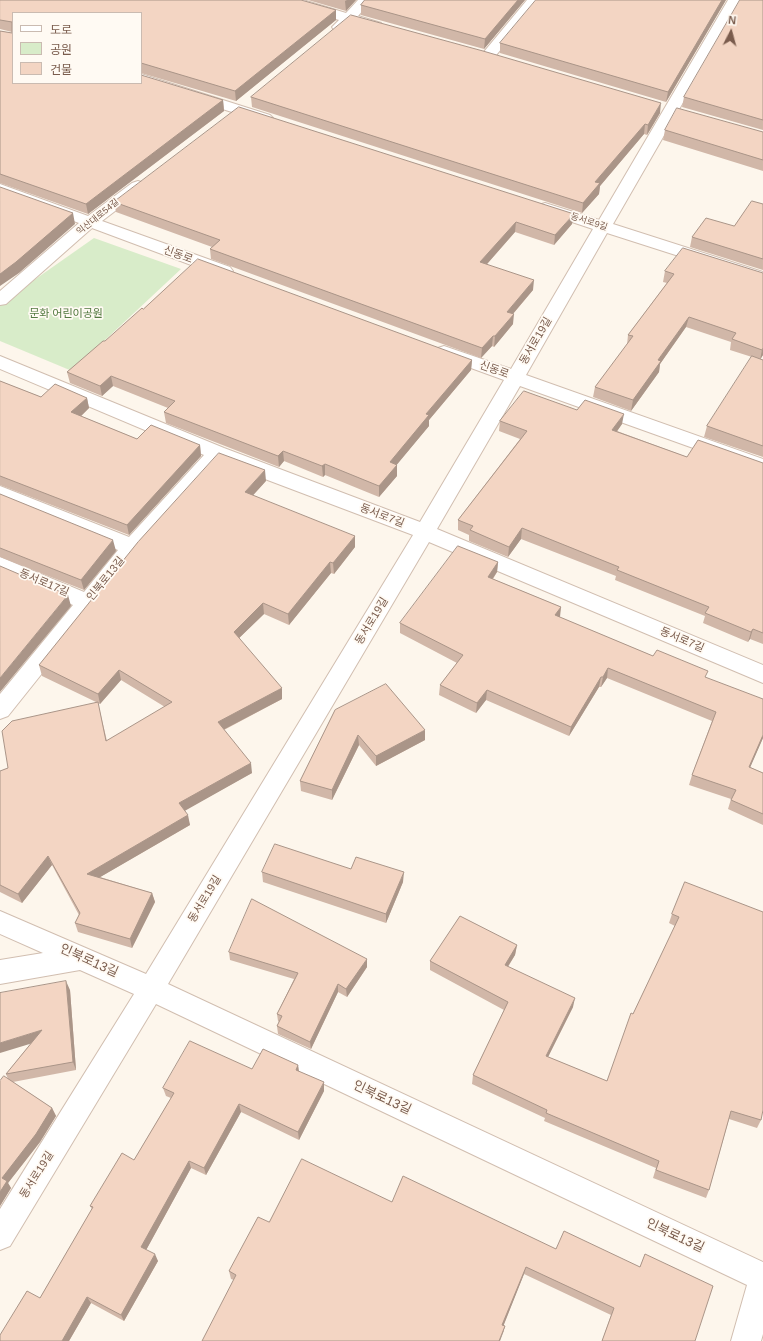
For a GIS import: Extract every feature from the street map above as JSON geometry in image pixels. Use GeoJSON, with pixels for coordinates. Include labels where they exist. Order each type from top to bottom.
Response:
{"type":"FeatureCollection","features":[{"type":"Feature","properties":{"kind":"street"},"geometry":{"type":"LineString","coordinates":[[288,0],[393,30]]}},
{"type":"Feature","properties":{"kind":"street"},"geometry":{"type":"LineString","coordinates":[[330,33],[349,18],[365,0]]}},
{"type":"Feature","properties":{"kind":"street"},"geometry":{"type":"LineString","coordinates":[[488,56],[534,0]]}},
{"type":"Feature","properties":{"kind":"street","name":"동서로19길"},"geometry":{"type":"LineString","coordinates":[[0,1236],[151,989],[425,532],[734,0]]}},
{"type":"Feature","properties":{"kind":"street"},"geometry":{"type":"LineString","coordinates":[[474,52],[504,60]]}},
{"type":"Feature","properties":{"kind":"street"},"geometry":{"type":"LineString","coordinates":[[142,78],[232,114],[276,121]]}},
{"type":"Feature","properties":{"kind":"street"},"geometry":{"type":"LineString","coordinates":[[232,114],[250,99]]}},
{"type":"Feature","properties":{"kind":"street","name":"익산대로54길"},"geometry":{"type":"LineString","coordinates":[[0,300],[90,222],[152,175]]}},
{"type":"Feature","properties":{"kind":"street","name":"신동로"},"geometry":{"type":"LineString","coordinates":[[4,194],[90,222],[239,277]]}},
{"type":"Feature","properties":{"kind":"street","name":"동서로9길"},"geometry":{"type":"LineString","coordinates":[[527,202],[763,278]]}},
{"type":"Feature","properties":{"kind":"street","name":"신동로"},"geometry":{"type":"LineString","coordinates":[[426,345],[763,466]]}},
{"type":"Feature","properties":{"kind":"street","name":"동서로7길"},"geometry":{"type":"LineString","coordinates":[[0,362],[217,453],[425,532],[763,674]]}},
{"type":"Feature","properties":{"kind":"street","name":"인북로13길"},"geometry":{"type":"LineString","coordinates":[[0,710],[132,548],[217,453]]}},
{"type":"Feature","properties":{"kind":"street"},"geometry":{"type":"LineString","coordinates":[[0,493],[132,548]]}},
{"type":"Feature","properties":{"kind":"street","name":"동서로17길"},"geometry":{"type":"LineString","coordinates":[[0,565],[88,602]]}},
{"type":"Feature","properties":{"kind":"street","name":"인북로13길"},"geometry":{"type":"LineString","coordinates":[[0,922],[151,989],[763,1279]]}},
{"type":"Feature","properties":{"kind":"street"},"geometry":{"type":"LineString","coordinates":[[0,972],[81,958]]}},
{"type":"Feature","properties":{"kind":"street"},"geometry":{"type":"LineString","coordinates":[[746,1341],[763,1279]]}},
{"type":"Feature","properties":{"kind":"green space","name":"문화 어린이공원"},"geometry":{"type":"Polygon","coordinates":[[[94,238],[181,269],[72,371],[0,341],[0,304],[94,238]]]}},
{"type":"Feature","properties":{"kind":"building"},"geometry":{"type":"Polygon","coordinates":[[[0,0],[301,0],[336,10],[235,91],[142,63],[142,12],[12,12],[12,22],[0,20],[0,0]]]}},
{"type":"Feature","properties":{"kind":"building"},"geometry":{"type":"Polygon","coordinates":[[[365,0],[518,0],[485,39],[361,5],[365,0]]]}},
{"type":"Feature","properties":{"kind":"building"},"geometry":{"type":"Polygon","coordinates":[[[536,0],[722,0],[668,92],[500,43],[536,0]]]}},
{"type":"Feature","properties":{"kind":"building"},"geometry":{"type":"Polygon","coordinates":[[[740,0],[763,0],[763,120],[684,97],[740,0]]]}},
{"type":"Feature","properties":{"kind":"building"},"geometry":{"type":"Polygon","coordinates":[[[351,15],[483,51],[661,103],[648,125],[645,124],[595,182],[600,183],[583,203],[251,97],[351,15]]]}},
{"type":"Feature","properties":{"kind":"building"},"geometry":{"type":"Polygon","coordinates":[[[0,31],[12,33],[12,84],[142,84],[142,75],[223,100],[86,204],[0,174],[0,31]]]}},
{"type":"Feature","properties":{"kind":"building"},"geometry":{"type":"Polygon","coordinates":[[[239,107],[574,214],[555,235],[516,222],[480,262],[534,280],[507,312],[514,314],[495,336],[493,336],[482,348],[210,249],[220,240],[114,202],[239,107]]]}},
{"type":"Feature","properties":{"kind":"building"},"geometry":{"type":"Polygon","coordinates":[[[677,108],[763,132],[763,160],[665,130],[677,108]]]}},
{"type":"Feature","properties":{"kind":"building"},"geometry":{"type":"Polygon","coordinates":[[[0,187],[73,213],[0,274],[0,187]]]}},
{"type":"Feature","properties":{"kind":"building"},"geometry":{"type":"Polygon","coordinates":[[[752,201],[763,204],[763,259],[692,237],[706,218],[734,226],[752,201]]]}},
{"type":"Feature","properties":{"kind":"building"},"geometry":{"type":"Polygon","coordinates":[[[683,248],[763,273],[762,350],[732,339],[736,333],[689,317],[658,360],[661,361],[633,400],[595,387],[633,336],[628,335],[674,274],[665,271],[683,248]]]}},
{"type":"Feature","properties":{"kind":"building"},"geometry":{"type":"Polygon","coordinates":[[[198,259],[472,360],[426,414],[429,415],[390,462],[397,465],[379,486],[325,464],[322,466],[283,451],[278,456],[164,412],[175,401],[111,376],[100,386],[67,372],[142,308],[143,309],[198,259]]]}},
{"type":"Feature","properties":{"kind":"building"},"geometry":{"type":"Polygon","coordinates":[[[752,356],[763,360],[763,446],[707,426],[752,356]]]}},
{"type":"Feature","properties":{"kind":"building"},"geometry":{"type":"Polygon","coordinates":[[[0,381],[41,397],[55,384],[87,398],[71,412],[137,439],[151,425],[200,445],[127,525],[0,476],[0,381]]]}},
{"type":"Feature","properties":{"kind":"building"},"geometry":{"type":"Polygon","coordinates":[[[524,391],[577,410],[585,400],[624,414],[612,430],[687,457],[698,440],[763,463],[763,633],[753,629],[751,632],[705,613],[709,607],[617,570],[619,567],[522,528],[509,547],[470,530],[473,526],[458,520],[527,431],[500,421],[524,391]]]}},
{"type":"Feature","properties":{"kind":"building"},"geometry":{"type":"Polygon","coordinates":[[[219,453],[265,470],[245,492],[355,536],[333,563],[330,562],[288,614],[263,603],[234,632],[282,688],[218,722],[251,763],[179,803],[188,815],[87,874],[152,893],[130,939],[75,923],[80,913],[48,856],[18,894],[0,885],[0,771],[8,768],[2,731],[12,721],[98,702],[106,741],[172,702],[119,670],[98,694],[39,665],[138,542],[219,453]]]}},
{"type":"Feature","properties":{"kind":"building"},"geometry":{"type":"Polygon","coordinates":[[[0,494],[113,540],[81,580],[0,548],[0,494]]]}},
{"type":"Feature","properties":{"kind":"building"},"geometry":{"type":"Polygon","coordinates":[[[458,546],[498,562],[488,577],[561,607],[555,615],[653,656],[657,650],[708,671],[705,677],[763,699],[763,735],[749,767],[763,773],[763,814],[731,800],[736,790],[692,775],[716,712],[608,668],[571,727],[487,690],[477,703],[440,685],[463,655],[400,623],[458,546]]]}},
{"type":"Feature","properties":{"kind":"building"},"geometry":{"type":"Polygon","coordinates":[[[0,566],[68,595],[0,678],[0,566]]]}},
{"type":"Feature","properties":{"kind":"building"},"geometry":{"type":"Polygon","coordinates":[[[386,684],[425,730],[376,756],[358,735],[332,790],[300,781],[335,710],[386,684]]]}},
{"type":"Feature","properties":{"kind":"building"},"geometry":{"type":"Polygon","coordinates":[[[275,844],[351,869],[356,857],[404,872],[386,914],[262,872],[275,844]]]}},
{"type":"Feature","properties":{"kind":"building"},"geometry":{"type":"Polygon","coordinates":[[[685,882],[763,912],[763,1110],[761,1120],[731,1111],[709,1190],[656,1170],[659,1161],[546,1113],[547,1110],[473,1075],[508,1002],[430,961],[460,916],[517,945],[505,965],[575,998],[546,1056],[607,1081],[631,1013],[633,1014],[679,917],[672,914],[685,882]]]}},
{"type":"Feature","properties":{"kind":"building"},"geometry":{"type":"Polygon","coordinates":[[[252,899],[367,959],[346,989],[338,984],[310,1042],[277,1026],[282,1016],[277,1014],[298,973],[229,952],[252,899]]]}},
{"type":"Feature","properties":{"kind":"building"},"geometry":{"type":"Polygon","coordinates":[[[66,981],[73,1062],[6,1074],[42,1030],[0,1043],[0,993],[66,981]]]}},
{"type":"Feature","properties":{"kind":"building"},"geometry":{"type":"Polygon","coordinates":[[[190,1041],[252,1069],[263,1049],[298,1065],[296,1070],[324,1082],[298,1132],[239,1104],[204,1168],[189,1161],[141,1247],[155,1254],[121,1315],[87,1297],[62,1341],[0,1341],[0,1335],[27,1291],[40,1298],[93,1207],[90,1206],[122,1153],[134,1160],[174,1093],[163,1088],[190,1041]]]}},
{"type":"Feature","properties":{"kind":"building"},"geometry":{"type":"Polygon","coordinates":[[[4,1076],[52,1108],[36,1134],[2,1178],[7,1181],[0,1192],[0,1081],[4,1076]]]}},
{"type":"Feature","properties":{"kind":"building"},"geometry":{"type":"Polygon","coordinates":[[[302,1159],[392,1202],[403,1176],[556,1249],[564,1231],[640,1267],[645,1254],[713,1286],[695,1341],[602,1341],[614,1308],[526,1267],[502,1325],[505,1326],[499,1341],[202,1341],[236,1275],[229,1271],[258,1217],[269,1222],[302,1159]]]}}]}
